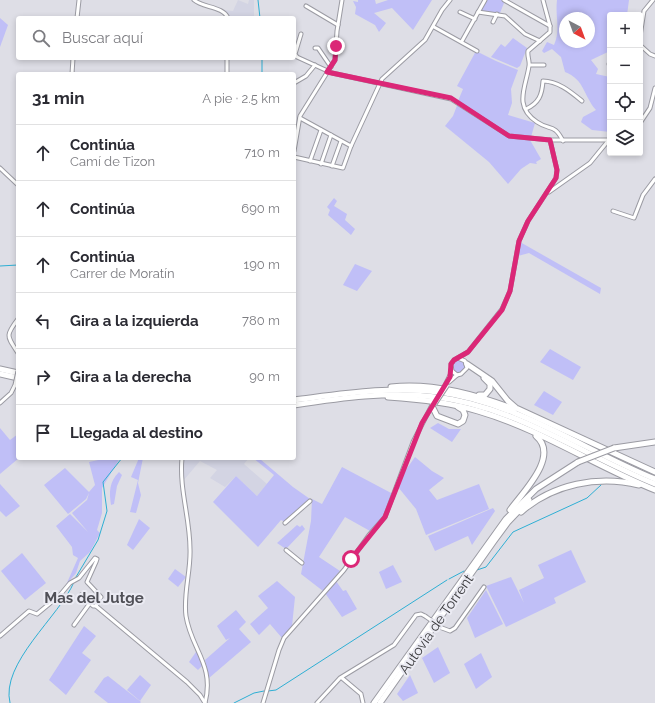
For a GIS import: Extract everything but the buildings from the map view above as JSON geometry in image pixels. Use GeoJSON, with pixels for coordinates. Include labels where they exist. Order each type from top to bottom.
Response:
{"type":"FeatureCollection","features":[{"type":"Feature","properties":{"kind":"highway"},"geometry":{"type":"LineString","coordinates":[[466,363],[492,381],[508,401],[516,408],[655,472]]}},
{"type":"Feature","properties":{"kind":"highway"},"geometry":{"type":"LineString","coordinates":[[0,369],[16,372]]}},
{"type":"Feature","properties":{"kind":"highway"},"geometry":{"type":"LineString","coordinates":[[361,391],[365,389],[413,386],[485,395],[490,389],[490,384],[487,380],[470,370],[465,372]]}},
{"type":"Feature","properties":{"kind":"highway"},"geometry":{"type":"LineString","coordinates":[[0,374],[16,378]]}},
{"type":"Feature","properties":{"kind":"highway"},"geometry":{"type":"LineString","coordinates":[[296,400],[361,391],[400,390],[439,392],[479,401],[536,423],[655,479]]}},
{"type":"Feature","properties":{"kind":"highway"},"geometry":{"type":"LineString","coordinates":[[296,405],[394,394],[437,397],[479,406],[535,428],[655,484]]}},
{"type":"Feature","properties":{"kind":"highway"},"geometry":{"type":"LineString","coordinates":[[473,394],[535,416]]}},
{"type":"Feature","properties":{"kind":"highway"},"geometry":{"type":"LineString","coordinates":[[373,396],[425,400],[454,405],[493,416],[652,489]]}},
{"type":"Feature","properties":{"kind":"highway"},"geometry":{"type":"LineString","coordinates":[[434,405],[437,416],[458,424],[463,421],[465,415],[463,410],[454,405]]}},
{"type":"Feature","properties":{"kind":"highway"},"geometry":{"type":"LineString","coordinates":[[476,560],[542,464],[545,455],[542,444],[538,437],[526,430]]}},
{"type":"Feature","properties":{"kind":"highway"},"geometry":{"type":"LineString","coordinates":[[476,560],[506,519],[520,503],[553,477],[579,463],[616,449],[655,443]]}},
{"type":"Feature","properties":{"kind":"highway"},"geometry":{"type":"LineString","coordinates":[[492,545],[508,522],[537,492],[579,463]]}},
{"type":"Feature","properties":{"kind":"highway"},"geometry":{"type":"LineString","coordinates":[[492,545],[510,522],[524,509],[541,498],[562,488],[579,483],[608,480],[624,482],[652,489]]}},
{"type":"Feature","properties":{"kind":"highway","name":"Autovia de Torrent"},"geometry":{"type":"LineString","coordinates":[[380,703],[492,545]]}},
{"type":"Feature","properties":{"kind":"highway","name":"Autovia de Torrent"},"geometry":{"type":"LineString","coordinates":[[374,703],[476,560]]}},
{"type":"Feature","properties":{"kind":"street"},"geometry":{"type":"LineString","coordinates":[[77,16],[79,0]]}},
{"type":"Feature","properties":{"kind":"street"},"geometry":{"type":"LineString","coordinates":[[194,0],[204,6],[221,11],[226,16]]}},
{"type":"Feature","properties":{"kind":"street"},"geometry":{"type":"LineString","coordinates":[[296,140],[300,118],[331,67],[336,55],[338,25],[342,0]]}},
{"type":"Feature","properties":{"kind":"street"},"geometry":{"type":"LineString","coordinates":[[296,158],[343,168],[351,146],[379,83],[418,47],[434,27],[442,10],[450,0]]}},
{"type":"Feature","properties":{"kind":"street"},"geometry":{"type":"LineString","coordinates":[[462,41],[485,0]]}},
{"type":"Feature","properties":{"kind":"street"},"geometry":{"type":"LineString","coordinates":[[504,0],[550,26]]}},
{"type":"Feature","properties":{"kind":"street"},"geometry":{"type":"LineString","coordinates":[[543,0],[550,26],[550,32],[528,51],[530,65],[522,97],[526,109],[536,122],[558,131],[563,140]]}},
{"type":"Feature","properties":{"kind":"street"},"geometry":{"type":"LineString","coordinates":[[643,17],[644,11],[653,0]]}},
{"type":"Feature","properties":{"kind":"street"},"geometry":{"type":"LineString","coordinates":[[306,6],[338,25]]}},
{"type":"Feature","properties":{"kind":"street"},"geometry":{"type":"LineString","coordinates":[[460,12],[475,19]]}},
{"type":"Feature","properties":{"kind":"street"},"geometry":{"type":"LineString","coordinates":[[478,12],[505,16],[525,34],[540,41]]}},
{"type":"Feature","properties":{"kind":"street"},"geometry":{"type":"LineString","coordinates":[[493,22],[497,14]]}},
{"type":"Feature","properties":{"kind":"street"},"geometry":{"type":"LineString","coordinates":[[434,27],[462,41],[477,51]]}},
{"type":"Feature","properties":{"kind":"street"},"geometry":{"type":"LineString","coordinates":[[296,52],[301,34]]}},
{"type":"Feature","properties":{"kind":"street"},"geometry":{"type":"LineString","coordinates":[[315,48],[318,48],[331,67]]}},
{"type":"Feature","properties":{"kind":"street"},"geometry":{"type":"LineString","coordinates":[[643,48],[655,56]]}},
{"type":"Feature","properties":{"kind":"street"},"geometry":{"type":"LineString","coordinates":[[296,56],[327,72],[451,98],[509,136],[550,140],[607,141]]}},
{"type":"Feature","properties":{"kind":"street"},"geometry":{"type":"LineString","coordinates":[[72,72],[74,60]]}},
{"type":"Feature","properties":{"kind":"street"},"geometry":{"type":"LineString","coordinates":[[227,60],[227,72]]}},
{"type":"Feature","properties":{"kind":"street"},"geometry":{"type":"LineString","coordinates":[[296,82],[306,76],[315,65]]}},
{"type":"Feature","properties":{"kind":"street"},"geometry":{"type":"LineString","coordinates":[[530,65],[544,65]]}},
{"type":"Feature","properties":{"kind":"street"},"geometry":{"type":"LineString","coordinates":[[526,109],[537,103],[540,98],[543,82],[562,86],[582,101]]}},
{"type":"Feature","properties":{"kind":"street"},"geometry":{"type":"LineString","coordinates":[[642,120],[650,108],[655,88]]}},
{"type":"Feature","properties":{"kind":"street"},"geometry":{"type":"LineString","coordinates":[[300,118],[351,146]]}},
{"type":"Feature","properties":{"kind":"street"},"geometry":{"type":"LineString","coordinates":[[310,161],[321,130]]}},
{"type":"Feature","properties":{"kind":"street"},"geometry":{"type":"LineString","coordinates":[[321,164],[331,135]]}},
{"type":"Feature","properties":{"kind":"street"},"geometry":{"type":"LineString","coordinates":[[263,703],[278,650],[284,638],[344,570],[369,535],[385,517],[413,442],[446,385],[452,371],[451,364],[468,352],[502,310],[510,291],[519,241],[528,221],[555,180],[557,170],[550,140]]}},
{"type":"Feature","properties":{"kind":"street"},"geometry":{"type":"LineString","coordinates":[[332,166],[341,141]]}},
{"type":"Feature","properties":{"kind":"street"},"geometry":{"type":"LineString","coordinates":[[546,194],[590,163],[607,143]]}},
{"type":"Feature","properties":{"kind":"street"},"geometry":{"type":"LineString","coordinates":[[0,168],[16,183]]}},
{"type":"Feature","properties":{"kind":"street"},"geometry":{"type":"LineString","coordinates":[[555,180],[558,184],[564,181]]}},
{"type":"Feature","properties":{"kind":"street"},"geometry":{"type":"LineString","coordinates":[[613,211],[634,218],[643,195],[655,180]]}},
{"type":"Feature","properties":{"kind":"street"},"geometry":{"type":"LineString","coordinates":[[16,323],[8,336],[9,342],[16,351]]}},
{"type":"Feature","properties":{"kind":"street"},"geometry":{"type":"LineString","coordinates":[[446,385],[457,375],[465,372],[468,352]]}},
{"type":"Feature","properties":{"kind":"street"},"geometry":{"type":"LineString","coordinates":[[458,358],[466,363]]}},
{"type":"Feature","properties":{"kind":"street"},"geometry":{"type":"LineString","coordinates":[[452,371],[457,375]]}},
{"type":"Feature","properties":{"kind":"street"},"geometry":{"type":"LineString","coordinates":[[0,403],[11,393],[16,381]]}},
{"type":"Feature","properties":{"kind":"street"},"geometry":{"type":"LineString","coordinates":[[182,460],[182,483],[189,524],[190,550],[186,614],[189,632],[204,661],[208,683],[206,703]]}},
{"type":"Feature","properties":{"kind":"street"},"geometry":{"type":"LineString","coordinates":[[285,523],[310,501]]}},
{"type":"Feature","properties":{"kind":"street"},"geometry":{"type":"LineString","coordinates":[[286,550],[302,563]]}},
{"type":"Feature","properties":{"kind":"street"},"geometry":{"type":"LineString","coordinates":[[0,636],[29,612],[39,613],[75,580],[92,561],[97,559],[87,580],[88,584],[95,589],[101,597],[96,606]]}},
{"type":"Feature","properties":{"kind":"street"},"geometry":{"type":"LineString","coordinates":[[317,703],[340,678],[394,645],[416,615],[421,614],[425,616],[450,632],[455,628],[484,588]]}},
{"type":"Feature","properties":{"kind":"street"},"geometry":{"type":"LineString","coordinates":[[81,596],[96,606],[187,682],[197,691],[206,703]]}},
{"type":"Feature","properties":{"kind":"street"},"geometry":{"type":"LineString","coordinates":[[74,625],[90,603]]}},
{"type":"Feature","properties":{"kind":"street"},"geometry":{"type":"LineString","coordinates":[[342,678],[361,694],[363,703]]}},
{"type":"Feature","properties":{"kind":"shaded area"},"geometry":{"type":"Polygon","coordinates":[[[238,0],[248,4],[249,0],[254,0],[254,16],[228,16],[224,10],[233,11],[238,0]]]}},
{"type":"Feature","properties":{"kind":"shaded area"},"geometry":{"type":"Polygon","coordinates":[[[358,0],[375,0],[376,4],[388,0],[432,0],[413,30],[392,8],[374,13],[386,23],[379,32],[375,25],[355,14],[356,7],[353,1],[358,2],[358,0]]]}},
{"type":"Feature","properties":{"kind":"shaded area"},"geometry":{"type":"Polygon","coordinates":[[[487,0],[502,0],[504,3],[500,13],[481,11],[487,0]]]}},
{"type":"Feature","properties":{"kind":"shaded area"},"geometry":{"type":"Polygon","coordinates":[[[557,0],[629,0],[627,12],[607,12],[607,52],[591,60],[598,69],[596,74],[607,76],[607,132],[592,130],[581,122],[583,117],[596,110],[576,79],[572,75],[565,72],[561,57],[552,49],[544,53],[542,51],[547,42],[554,45],[557,29],[557,0]]]}},
{"type":"Feature","properties":{"kind":"shaded area"},"geometry":{"type":"Polygon","coordinates":[[[0,18],[8,25],[0,47],[0,18]]]}},
{"type":"Feature","properties":{"kind":"shaded area"},"geometry":{"type":"Polygon","coordinates":[[[513,38],[527,48],[520,66],[517,68],[491,57],[501,44],[505,47],[513,38]]]}},
{"type":"Feature","properties":{"kind":"shaded area"},"geometry":{"type":"Polygon","coordinates":[[[476,51],[518,70],[511,89],[512,103],[508,115],[535,123],[531,137],[518,137],[508,134],[458,101],[463,89],[457,86],[476,51]]]}},
{"type":"Feature","properties":{"kind":"shaded area"},"geometry":{"type":"Polygon","coordinates":[[[458,103],[511,138],[530,140],[541,159],[536,162],[537,164],[530,163],[521,169],[508,184],[489,162],[445,126],[453,116],[458,103]]]}},
{"type":"Feature","properties":{"kind":"shaded area"},"geometry":{"type":"Polygon","coordinates":[[[334,198],[337,201],[334,206],[347,214],[345,220],[355,229],[351,235],[328,215],[330,210],[327,207],[334,198]]]}},
{"type":"Feature","properties":{"kind":"shaded area"},"geometry":{"type":"Polygon","coordinates":[[[520,242],[601,288],[600,294],[529,253],[518,256],[520,242]]]}},
{"type":"Feature","properties":{"kind":"shaded area"},"geometry":{"type":"Polygon","coordinates":[[[355,264],[372,271],[357,291],[343,285],[355,264]]]}},
{"type":"Feature","properties":{"kind":"shaded area"},"geometry":{"type":"Polygon","coordinates":[[[550,349],[581,367],[573,380],[540,362],[550,349]]]}},
{"type":"Feature","properties":{"kind":"shaded area"},"geometry":{"type":"Polygon","coordinates":[[[459,359],[464,361],[466,366],[464,371],[459,373],[454,371],[452,366],[454,361],[459,359]]]}},
{"type":"Feature","properties":{"kind":"shaded area"},"geometry":{"type":"Polygon","coordinates":[[[544,391],[562,402],[553,415],[534,405],[544,391]]]}},
{"type":"Feature","properties":{"kind":"shaded area"},"geometry":{"type":"Polygon","coordinates":[[[438,423],[449,429],[461,429],[452,442],[430,428],[438,423]]]}},
{"type":"Feature","properties":{"kind":"shaded area"},"geometry":{"type":"Polygon","coordinates":[[[0,428],[10,440],[16,436],[17,460],[0,474],[0,428]]]}},
{"type":"Feature","properties":{"kind":"shaded area"},"geometry":{"type":"Polygon","coordinates":[[[415,457],[432,471],[444,478],[429,490],[437,500],[479,484],[489,509],[426,535],[416,509],[398,487],[403,474],[415,457]]]}},
{"type":"Feature","properties":{"kind":"shaded area"},"geometry":{"type":"Polygon","coordinates":[[[98,460],[119,460],[102,488],[102,513],[97,530],[100,533],[90,552],[80,561],[76,573],[66,585],[78,558],[73,555],[72,547],[56,526],[70,514],[88,532],[72,513],[87,500],[89,493],[86,499],[68,514],[44,485],[65,468],[89,492],[95,485],[89,462],[98,460]]]}},
{"type":"Feature","properties":{"kind":"shaded area"},"geometry":{"type":"Polygon","coordinates":[[[138,460],[143,460],[138,483],[141,495],[136,513],[130,512],[138,480],[131,477],[138,460]]]}},
{"type":"Feature","properties":{"kind":"shaded area"},"geometry":{"type":"Polygon","coordinates":[[[184,460],[247,460],[244,464],[267,484],[257,496],[236,476],[225,487],[210,478],[217,470],[200,461],[183,481],[184,460]]]}},
{"type":"Feature","properties":{"kind":"shaded area"},"geometry":{"type":"Polygon","coordinates":[[[255,460],[261,460],[293,487],[310,499],[285,522],[281,520],[258,547],[213,502],[236,476],[257,496],[274,475],[255,460]]]}},
{"type":"Feature","properties":{"kind":"shaded area"},"geometry":{"type":"Polygon","coordinates":[[[342,467],[393,494],[383,516],[370,531],[345,517],[319,557],[340,571],[323,591],[301,574],[311,521],[312,499],[322,504],[342,467]]]}},
{"type":"Feature","properties":{"kind":"shaded area"},"geometry":{"type":"Polygon","coordinates":[[[119,472],[122,475],[117,486],[114,504],[111,505],[110,487],[119,472]]]}},
{"type":"Feature","properties":{"kind":"shaded area"},"geometry":{"type":"Polygon","coordinates":[[[0,484],[20,506],[6,517],[0,511],[0,484]]]}},
{"type":"Feature","properties":{"kind":"shaded area"},"geometry":{"type":"Polygon","coordinates":[[[493,508],[495,511],[472,545],[468,536],[435,551],[428,536],[493,508]]]}},
{"type":"Feature","properties":{"kind":"shaded area"},"geometry":{"type":"Polygon","coordinates":[[[139,519],[150,528],[133,550],[127,545],[139,519]]]}},
{"type":"Feature","properties":{"kind":"shaded area"},"geometry":{"type":"Polygon","coordinates":[[[297,525],[300,527],[302,525],[305,529],[286,549],[277,543],[297,525]]]}},
{"type":"Feature","properties":{"kind":"shaded area"},"geometry":{"type":"Polygon","coordinates":[[[571,550],[586,582],[554,598],[556,603],[506,627],[486,586],[511,577],[524,603],[519,590],[544,578],[538,565],[571,550]]]}},
{"type":"Feature","properties":{"kind":"shaded area"},"geometry":{"type":"Polygon","coordinates":[[[22,553],[46,583],[25,600],[1,571],[22,553]]]}},
{"type":"Feature","properties":{"kind":"shaded area"},"geometry":{"type":"Polygon","coordinates":[[[393,565],[402,582],[386,589],[379,572],[393,565]]]}},
{"type":"Feature","properties":{"kind":"shaded area"},"geometry":{"type":"Polygon","coordinates":[[[175,569],[186,577],[178,587],[168,579],[175,569]]]}},
{"type":"Feature","properties":{"kind":"shaded area"},"geometry":{"type":"Polygon","coordinates":[[[277,581],[295,597],[292,626],[282,638],[270,624],[259,635],[250,624],[268,608],[258,596],[277,581]]]}},
{"type":"Feature","properties":{"kind":"shaded area"},"geometry":{"type":"Polygon","coordinates":[[[336,581],[343,591],[346,590],[357,609],[342,617],[325,593],[336,581]]]}},
{"type":"Feature","properties":{"kind":"shaded area"},"geometry":{"type":"Polygon","coordinates":[[[486,590],[503,624],[475,638],[467,618],[486,590]]]}},
{"type":"Feature","properties":{"kind":"shaded area"},"geometry":{"type":"Polygon","coordinates":[[[236,610],[246,622],[239,629],[251,642],[209,678],[205,660],[230,638],[226,640],[217,626],[236,610]]]}},
{"type":"Feature","properties":{"kind":"shaded area"},"geometry":{"type":"Polygon","coordinates":[[[84,626],[96,636],[82,653],[91,660],[66,695],[49,680],[84,626]]]}},
{"type":"Feature","properties":{"kind":"shaded area"},"geometry":{"type":"Polygon","coordinates":[[[438,647],[450,673],[434,683],[422,658],[438,647]]]}},
{"type":"Feature","properties":{"kind":"shaded area"},"geometry":{"type":"Polygon","coordinates":[[[198,649],[203,665],[198,670],[189,662],[198,649]]]}},
{"type":"Feature","properties":{"kind":"shaded area"},"geometry":{"type":"Polygon","coordinates":[[[481,653],[492,677],[476,689],[464,664],[481,653]]]}},
{"type":"Feature","properties":{"kind":"shaded area"},"geometry":{"type":"Polygon","coordinates":[[[140,675],[151,685],[140,701],[127,690],[140,675]]]}},
{"type":"Feature","properties":{"kind":"shaded area"},"geometry":{"type":"Polygon","coordinates":[[[410,675],[418,693],[403,701],[397,694],[410,675]]]}},
{"type":"Feature","properties":{"kind":"shaded area"},"geometry":{"type":"Polygon","coordinates":[[[108,676],[141,702],[108,703],[94,692],[104,678],[108,676]]]}},
{"type":"Feature","properties":{"kind":"waterway"},"geometry":{"type":"LineString","coordinates":[[258,0],[260,16]]}},
{"type":"Feature","properties":{"kind":"waterway"},"geometry":{"type":"LineString","coordinates":[[262,60],[262,72]]}},
{"type":"Feature","properties":{"kind":"waterway"},"geometry":{"type":"LineString","coordinates":[[0,266],[16,265]]}},
{"type":"Feature","properties":{"kind":"waterway"},"geometry":{"type":"LineString","coordinates":[[76,577],[98,540],[107,511],[103,482],[120,460]]}},
{"type":"Feature","properties":{"kind":"waterway"},"geometry":{"type":"LineString","coordinates":[[477,570],[486,567],[513,532],[587,498],[601,485]]}},
{"type":"Feature","properties":{"kind":"waterway"},"geometry":{"type":"LineString","coordinates":[[449,579],[464,571]]}},
{"type":"Feature","properties":{"kind":"waterway"},"geometry":{"type":"LineString","coordinates":[[268,691],[276,690],[447,580]]}},
{"type":"Feature","properties":{"kind":"waterway"},"geometry":{"type":"LineString","coordinates":[[10,703],[9,688],[14,672],[22,656],[57,610],[74,582]]}},
{"type":"Feature","properties":{"kind":"waterway"},"geometry":{"type":"LineString","coordinates":[[234,703],[254,693],[264,691]]}},
{"type":"Feature","properties":{"kind":"district","name":"Mas del Jutge"},"geometry":{"type":"Point","coordinates":[94,598]}},
{"type":"Feature","properties":{"kind":"route"},"geometry":{"type":"LineString","coordinates":[[336,46],[335,60],[327,72],[451,98],[504,134],[516,137],[550,140],[557,170],[555,180],[528,221],[519,241],[510,291],[502,310],[468,352],[464,356],[454,360],[451,364],[452,371],[450,377],[431,407],[413,442],[385,517],[351,559]]}}]}
